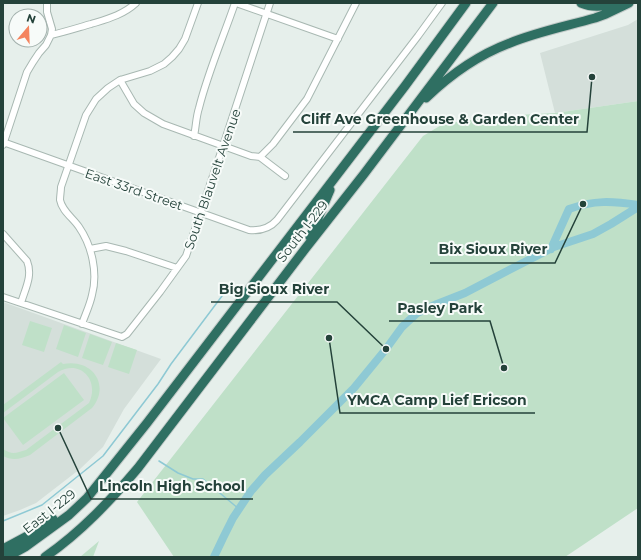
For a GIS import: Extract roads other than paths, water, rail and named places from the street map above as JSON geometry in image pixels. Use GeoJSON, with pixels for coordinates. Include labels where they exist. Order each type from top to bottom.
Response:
{"type":"FeatureCollection","features":[{"type":"Feature","properties":{"kind":"highway","name":"South I-229"},"geometry":{"type":"LineString","coordinates":[[45,557],[83,527],[105,506],[138,468],[304,249],[364,174],[493,3]]}},
{"type":"Feature","properties":{"kind":"highway"},"geometry":{"type":"LineString","coordinates":[[581,3],[595,7],[607,6],[615,3]]}},
{"type":"Feature","properties":{"kind":"highway"},"geometry":{"type":"LineString","coordinates":[[388,141],[435,90],[455,73],[481,56],[510,42],[595,18],[629,3]]}},
{"type":"Feature","properties":{"kind":"highway","name":"South I-229"},"geometry":{"type":"LineString","coordinates":[[87,498],[147,423],[336,177],[464,5]]}},
{"type":"Feature","properties":{"kind":"highway"},"geometry":{"type":"LineString","coordinates":[[304,249],[336,177]]}},
{"type":"Feature","properties":{"kind":"highway"},"geometry":{"type":"LineString","coordinates":[[3,549],[31,534],[66,510],[87,498]]}},
{"type":"Feature","properties":{"kind":"highway","name":"East I-229"},"geometry":{"type":"LineString","coordinates":[[7,557],[25,547],[69,515],[87,498]]}},
{"type":"Feature","properties":{"kind":"street"},"geometry":{"type":"LineString","coordinates":[[3,144],[27,72],[51,36],[52,29],[47,12],[47,3]]}},
{"type":"Feature","properties":{"kind":"street"},"geometry":{"type":"LineString","coordinates":[[51,36],[114,17],[123,13],[136,3]]}},
{"type":"Feature","properties":{"kind":"street"},"geometry":{"type":"LineString","coordinates":[[3,297],[82,324],[92,295],[94,282],[90,249],[79,227],[63,208],[60,199],[61,187],[86,115],[96,99],[108,88],[120,80],[150,71],[164,64],[172,57],[185,39],[198,3]]}},
{"type":"Feature","properties":{"kind":"street"},"geometry":{"type":"LineString","coordinates":[[194,136],[202,96],[236,3],[338,40]]}},
{"type":"Feature","properties":{"kind":"street"},"geometry":{"type":"LineString","coordinates":[[265,3],[266,13]]}},
{"type":"Feature","properties":{"kind":"street","name":"South Blauvelt Avenue"},"geometry":{"type":"LineString","coordinates":[[82,324],[122,337],[127,334],[186,256],[224,146],[270,3]]}},
{"type":"Feature","properties":{"kind":"street"},"geometry":{"type":"LineString","coordinates":[[260,157],[273,144],[307,99],[356,3]]}},
{"type":"Feature","properties":{"kind":"street","name":"East 33rd Street"},"geometry":{"type":"LineString","coordinates":[[3,144],[249,230],[265,228],[272,225],[277,220],[442,3]]}},
{"type":"Feature","properties":{"kind":"street"},"geometry":{"type":"LineString","coordinates":[[120,80],[134,104],[144,113],[163,124],[194,136],[251,156],[260,157],[285,176]]}},
{"type":"Feature","properties":{"kind":"street"},"geometry":{"type":"LineString","coordinates":[[3,234],[27,261],[29,266],[29,278],[20,303]]}},
{"type":"Feature","properties":{"kind":"street"},"geometry":{"type":"LineString","coordinates":[[90,249],[106,246],[126,250],[177,268]]}},
{"type":"Feature","properties":{"kind":"waterway"},"geometry":{"type":"LineString","coordinates":[[551,249],[569,209],[587,204],[603,202],[638,205]]}},
{"type":"Feature","properties":{"kind":"waterway"},"geometry":{"type":"LineString","coordinates":[[214,557],[233,518],[251,491],[265,475],[354,388],[402,327],[417,313],[465,293],[554,247],[593,234],[638,207]]}},
{"type":"Feature","properties":{"kind":"waterway"},"geometry":{"type":"LineString","coordinates":[[3,521],[42,505],[103,456],[222,296]]}},
{"type":"Feature","properties":{"kind":"waterway"},"geometry":{"type":"LineString","coordinates":[[159,461],[178,473],[193,479],[203,479],[239,509]]}},
{"type":"Feature","properties":{"kind":"place","name":"Cliff Ave Greenhouse & Garden Center"},"geometry":{"type":"Point","coordinates":[592,77]}},
{"type":"Feature","properties":{"kind":"place","name":"Bix Sioux River"},"geometry":{"type":"Point","coordinates":[583,204]}},
{"type":"Feature","properties":{"kind":"place","name":"YMCA Camp Lief Ericson"},"geometry":{"type":"Point","coordinates":[329,338]}},
{"type":"Feature","properties":{"kind":"place","name":"Big Sioux River"},"geometry":{"type":"Point","coordinates":[386,349]}},
{"type":"Feature","properties":{"kind":"place","name":"Pasley Park"},"geometry":{"type":"Point","coordinates":[504,368]}},
{"type":"Feature","properties":{"kind":"place","name":"Lincoln High School"},"geometry":{"type":"Point","coordinates":[58,428]}}]}
